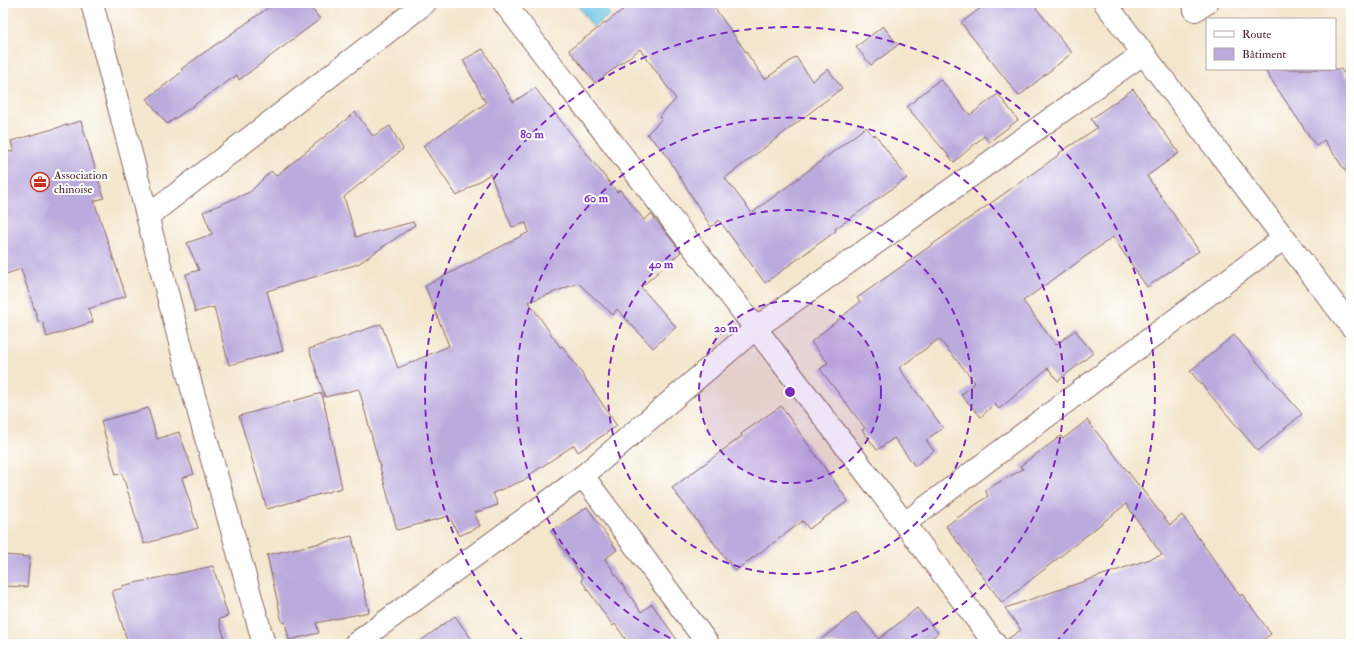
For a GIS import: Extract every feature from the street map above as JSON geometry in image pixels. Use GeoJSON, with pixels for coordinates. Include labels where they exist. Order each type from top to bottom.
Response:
{"type":"FeatureCollection","features":[{"type":"Feature","properties":{"kind":"street"},"geometry":{"type":"LineString","coordinates":[[92,3],[191,385],[264,644]]}},
{"type":"Feature","properties":{"kind":"street"},"geometry":{"type":"LineString","coordinates":[[148,216],[425,3]]}},
{"type":"Feature","properties":{"kind":"street"},"geometry":{"type":"LineString","coordinates":[[504,3],[756,328],[905,523],[995,644]]}},
{"type":"Feature","properties":{"kind":"street"},"geometry":{"type":"LineString","coordinates":[[1105,3],[1351,326]]}},
{"type":"Feature","properties":{"kind":"street"},"geometry":{"type":"LineString","coordinates":[[1194,3],[1195,10],[1207,3]]}},
{"type":"Feature","properties":{"kind":"street"},"geometry":{"type":"LineString","coordinates":[[355,644],[583,476],[756,328],[1144,53]]}},
{"type":"Feature","properties":{"kind":"street"},"geometry":{"type":"LineString","coordinates":[[905,523],[1284,238]]}},
{"type":"Feature","properties":{"kind":"street"},"geometry":{"type":"LineString","coordinates":[[583,476],[708,644]]}},
{"type":"Feature","properties":{"kind":"water"},"geometry":{"type":"Polygon","coordinates":[[[576,3],[602,3],[610,15],[593,27],[576,3]]]}},
{"type":"Feature","properties":{"kind":"building"},"geometry":{"type":"Polygon","coordinates":[[[275,3],[307,3],[320,19],[239,80],[237,75],[167,124],[147,99],[183,71],[181,69],[275,3]]]}},
{"type":"Feature","properties":{"kind":"building"},"geometry":{"type":"Polygon","coordinates":[[[632,3],[711,3],[765,79],[796,57],[812,81],[828,69],[842,88],[725,178],[752,213],[866,127],[873,136],[875,134],[907,178],[835,229],[836,231],[765,283],[719,220],[711,227],[663,150],[647,134],[662,119],[659,117],[676,99],[640,49],[595,83],[569,50],[632,3]]]}},
{"type":"Feature","properties":{"kind":"building"},"geometry":{"type":"Polygon","coordinates":[[[987,3],[1032,3],[1072,53],[1019,96],[961,23],[987,3]]]}},
{"type":"Feature","properties":{"kind":"building"},"geometry":{"type":"Polygon","coordinates":[[[883,26],[898,45],[871,65],[856,47],[883,26]]]}},
{"type":"Feature","properties":{"kind":"building"},"geometry":{"type":"Polygon","coordinates":[[[483,49],[513,102],[535,88],[617,192],[620,190],[644,220],[651,214],[681,252],[641,287],[676,327],[653,348],[617,309],[613,315],[578,283],[529,302],[560,347],[562,346],[581,372],[617,426],[578,452],[574,445],[528,476],[529,478],[493,493],[498,505],[474,513],[480,526],[459,536],[449,516],[397,530],[359,389],[325,397],[309,349],[381,324],[398,368],[449,346],[425,286],[529,232],[526,223],[512,227],[490,174],[457,196],[423,146],[486,103],[463,60],[483,49]]]}},
{"type":"Feature","properties":{"kind":"building"},"geometry":{"type":"Polygon","coordinates":[[[1341,69],[1351,83],[1351,179],[1324,140],[1316,146],[1265,70],[1341,69]]]}},
{"type":"Feature","properties":{"kind":"building"},"geometry":{"type":"Polygon","coordinates":[[[940,79],[970,115],[998,94],[1018,120],[989,142],[984,136],[954,162],[907,107],[940,79]]]}},
{"type":"Feature","properties":{"kind":"building"},"geometry":{"type":"Polygon","coordinates":[[[1133,89],[1179,153],[1147,176],[1199,251],[1147,287],[1113,237],[1023,301],[1056,345],[1075,330],[1093,353],[1058,381],[1048,368],[999,409],[994,404],[981,417],[961,395],[975,382],[939,339],[899,368],[943,428],[926,440],[934,451],[915,466],[894,438],[877,450],[862,430],[865,428],[820,369],[828,363],[811,342],[860,302],[857,298],[1060,154],[1059,153],[1097,128],[1091,119],[1133,89]]]}},
{"type":"Feature","properties":{"kind":"building"},"geometry":{"type":"Polygon","coordinates":[[[355,112],[373,136],[390,126],[403,149],[344,197],[356,237],[413,222],[415,225],[358,264],[267,291],[283,351],[229,365],[214,307],[195,312],[186,274],[199,270],[187,243],[212,234],[203,212],[250,192],[271,171],[276,176],[355,112]]]}},
{"type":"Feature","properties":{"kind":"building"},"geometry":{"type":"Polygon","coordinates":[[[81,121],[104,198],[94,201],[126,296],[88,309],[93,322],[47,337],[43,322],[39,323],[21,269],[3,275],[3,153],[14,151],[11,141],[81,121]]]}},
{"type":"Feature","properties":{"kind":"building"},"geometry":{"type":"Polygon","coordinates":[[[1234,335],[1302,414],[1258,451],[1190,371],[1234,335]]]}},
{"type":"Feature","properties":{"kind":"building"},"geometry":{"type":"Polygon","coordinates":[[[322,393],[342,488],[267,509],[239,416],[322,393]]]}},
{"type":"Feature","properties":{"kind":"building"},"geometry":{"type":"Polygon","coordinates":[[[781,406],[848,501],[809,529],[803,521],[735,571],[672,488],[742,436],[741,434],[781,406]]]}},
{"type":"Feature","properties":{"kind":"building"},"geometry":{"type":"Polygon","coordinates":[[[148,408],[157,439],[179,432],[194,474],[182,478],[198,528],[144,544],[122,473],[116,475],[101,421],[148,408]]]}},
{"type":"Feature","properties":{"kind":"building"},"geometry":{"type":"Polygon","coordinates":[[[1087,420],[1170,525],[1182,515],[1240,596],[1242,594],[1271,634],[1258,644],[1007,644],[1006,640],[1021,630],[1005,608],[1162,555],[1126,504],[1002,603],[946,526],[988,496],[985,490],[1023,469],[1020,466],[1061,436],[1063,439],[1087,420]]]}},
{"type":"Feature","properties":{"kind":"building"},"geometry":{"type":"Polygon","coordinates":[[[587,507],[617,550],[605,559],[641,612],[652,604],[680,644],[629,644],[615,624],[613,626],[581,580],[583,578],[551,531],[587,507]]]}},
{"type":"Feature","properties":{"kind":"building"},"geometry":{"type":"Polygon","coordinates":[[[352,536],[369,612],[316,623],[319,633],[289,640],[285,622],[282,622],[267,555],[352,536]]]}},
{"type":"Feature","properties":{"kind":"building"},"geometry":{"type":"Polygon","coordinates":[[[3,555],[30,557],[27,587],[3,586],[3,555]]]}},
{"type":"Feature","properties":{"kind":"building"},"geometry":{"type":"Polygon","coordinates":[[[213,566],[228,616],[219,619],[226,644],[128,644],[112,591],[123,588],[121,586],[213,566]]]}},
{"type":"Feature","properties":{"kind":"building"},"geometry":{"type":"Polygon","coordinates":[[[917,608],[938,633],[925,644],[815,644],[856,612],[879,639],[917,608]]]}},
{"type":"Feature","properties":{"kind":"building"},"geometry":{"type":"Polygon","coordinates":[[[455,616],[475,644],[416,644],[455,616]]]}},
{"type":"Feature","properties":{"kind":"place","name":"Association chinoise"},"geometry":{"type":"Point","coordinates":[40,182]}}]}
